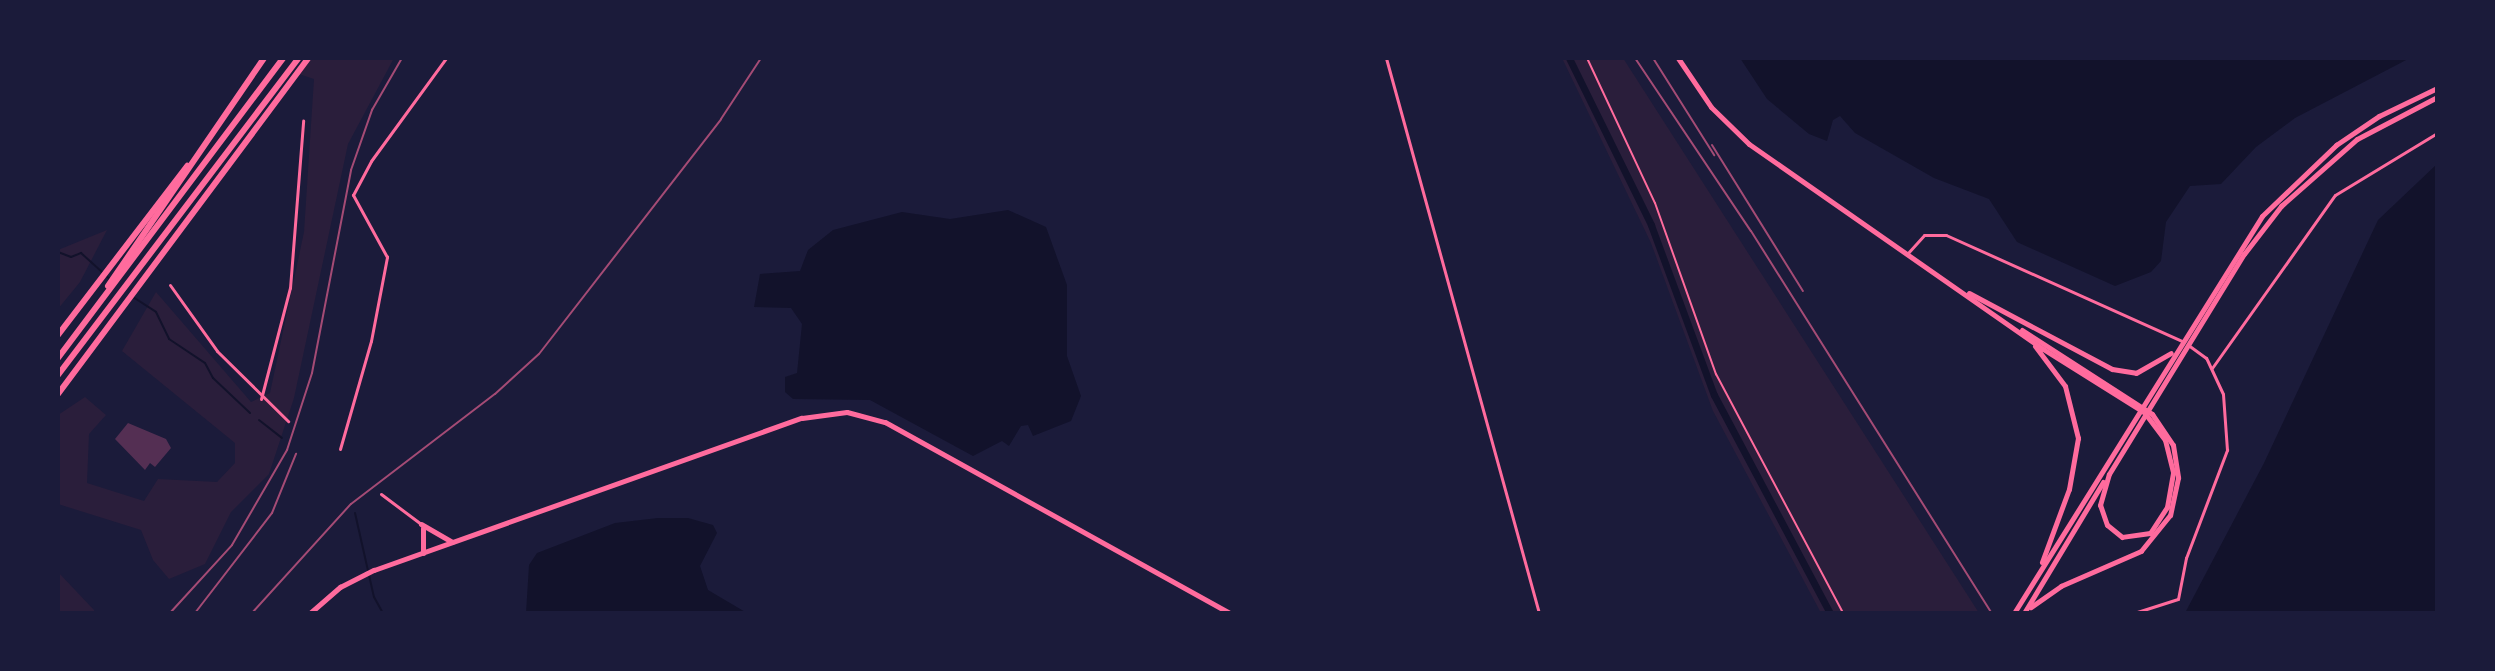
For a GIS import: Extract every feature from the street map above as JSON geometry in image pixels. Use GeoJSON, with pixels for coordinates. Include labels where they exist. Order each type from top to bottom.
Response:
{"type":"FeatureCollection","features":[{"type":"Feature","properties":{"kind":"highway"},"geometry":{"type":"LineString","coordinates":[[58,358],[105,295],[116,270],[223,121],[264,58]]}},
{"type":"Feature","properties":{"kind":"highway"},"geometry":{"type":"LineString","coordinates":[[58,332],[96,284],[116,270],[283,58]]}},
{"type":"Feature","properties":{"kind":"highway"},"geometry":{"type":"LineString","coordinates":[[134,281],[299,58]]}},
{"type":"Feature","properties":{"kind":"highway"},"geometry":{"type":"LineString","coordinates":[[58,375],[308,58]]}},
{"type":"Feature","properties":{"kind":"highway"},"geometry":{"type":"LineString","coordinates":[[58,394],[118,302]]}},
{"type":"Feature","properties":{"kind":"main road"},"geometry":{"type":"LineString","coordinates":[[1678,58],[1734,131],[2155,424],[2170,451],[2173,485],[2163,516],[2150,533],[2122,537],[2107,525],[2100,505],[2109,474]]}},
{"type":"Feature","properties":{"kind":"main road"},"geometry":{"type":"LineString","coordinates":[[2015,612],[2243,241],[2297,178],[2353,133],[2437,88]]}},
{"type":"Feature","properties":{"kind":"main road"},"geometry":{"type":"LineString","coordinates":[[2024,613],[2244,254],[2295,191],[2374,128],[2437,97]]}},
{"type":"Feature","properties":{"kind":"main road"},"geometry":{"type":"LineString","coordinates":[[1958,289],[2124,372],[2146,370],[2175,350]]}},
{"type":"Feature","properties":{"kind":"main road"},"geometry":{"type":"LineString","coordinates":[[1984,307],[2048,359],[2065,386],[2077,422],[2074,470],[2038,574]]}},
{"type":"Feature","properties":{"kind":"main road"},"geometry":{"type":"LineString","coordinates":[[1984,307],[2137,401],[2166,433],[2178,478],[2170,515],[2141,551],[2053,591],[2024,613]]}},
{"type":"Feature","properties":{"kind":"main road"},"geometry":{"type":"LineString","coordinates":[[310,613],[361,575],[374,570],[802,418],[847,412],[885,422],[1230,613]]}},
{"type":"Feature","properties":{"kind":"main road"},"geometry":{"type":"LineString","coordinates":[[421,524],[453,543]]}},
{"type":"Feature","properties":{"kind":"main road"},"geometry":{"type":"LineString","coordinates":[[421,524],[427,538],[423,554]]}},
{"type":"Feature","properties":{"kind":"street"},"geometry":{"type":"LineString","coordinates":[[340,449],[371,341],[387,257],[353,195],[371,161],[446,58]]}},
{"type":"Feature","properties":{"kind":"street"},"geometry":{"type":"LineString","coordinates":[[1386,58],[1539,613]]}},
{"type":"Feature","properties":{"kind":"street"},"geometry":{"type":"LineString","coordinates":[[261,399],[290,288],[303,121]]}},
{"type":"Feature","properties":{"kind":"street"},"geometry":{"type":"LineString","coordinates":[[2212,368],[2335,195],[2437,133]]}},
{"type":"Feature","properties":{"kind":"street"},"geometry":{"type":"LineString","coordinates":[[1907,254],[1924,235],[1946,235],[2158,327],[2197,351],[2212,368],[2229,419],[2224,461],[2186,558],[2178,599],[2134,613]]}},
{"type":"Feature","properties":{"kind":"street"},"geometry":{"type":"LineString","coordinates":[[170,285],[217,351],[261,399],[288,421]]}},
{"type":"Feature","properties":{"kind":"street"},"geometry":{"type":"LineString","coordinates":[[381,494],[421,524]]}},
{"type":"Feature","properties":{"kind":"path"},"geometry":{"type":"LineString","coordinates":[[1587,58],[1655,203],[1716,374],[1843,613]]}},
{"type":"Feature","properties":{"kind":"shaded area"},"geometry":{"type":"Polygon","coordinates":[[[311,58],[394,58],[348,144],[294,398],[269,474],[231,512],[205,564],[169,579],[153,560],[141,530],[58,504],[58,415],[85,397],[106,415],[89,434],[87,483],[144,501],[158,479],[217,482],[235,463],[235,443],[122,351],[156,292],[251,402],[270,393],[304,232],[314,79],[299,74],[311,58]]]}},
{"type":"Feature","properties":{"kind":"shaded area"},"geometry":{"type":"Polygon","coordinates":[[[1562,58],[1623,58],[1979,613],[1821,613],[1713,411],[1651,243],[1562,58]]]}},
{"type":"Feature","properties":{"kind":"shaded area"},"geometry":{"type":"Polygon","coordinates":[[[1740,58],[2410,58],[2295,118],[2256,147],[2221,184],[2190,186],[2166,222],[2161,261],[2151,272],[2115,286],[2017,242],[1989,199],[1934,178],[1855,133],[1840,116],[1833,120],[1827,141],[1809,134],[1767,99],[1740,58]]]}},
{"type":"Feature","properties":{"kind":"shaded area"},"geometry":{"type":"Polygon","coordinates":[[[2437,164],[2437,613],[2185,613],[2264,463],[2378,220],[2437,164]]]}},
{"type":"Feature","properties":{"kind":"shaded area"},"geometry":{"type":"Polygon","coordinates":[[[1008,210],[1046,227],[1067,285],[1067,356],[1081,396],[1071,421],[1033,436],[1028,425],[1021,426],[1009,446],[1002,441],[973,456],[870,400],[793,399],[785,392],[785,377],[797,373],[802,324],[791,308],[754,307],[760,274],[800,271],[808,250],[833,230],[902,212],[950,219],[1008,210]]]}},
{"type":"Feature","properties":{"kind":"shaded area"},"geometry":{"type":"Polygon","coordinates":[[[107,230],[80,282],[58,309],[58,250],[107,230]]]}},
{"type":"Feature","properties":{"kind":"shaded area"},"geometry":{"type":"Polygon","coordinates":[[[688,518],[713,525],[717,533],[700,566],[708,590],[747,613],[526,613],[529,565],[537,553],[615,523],[688,518]]]}},
{"type":"Feature","properties":{"kind":"shaded area"},"geometry":{"type":"Polygon","coordinates":[[[58,572],[94,610],[94,613],[58,613],[58,572]]]}},
{"type":"Feature","properties":{"kind":"building"},"geometry":{"type":"Polygon","coordinates":[[[128,423],[166,439],[171,448],[155,467],[150,463],[145,470],[115,439],[128,423]]]}},
{"type":"Feature","properties":{"kind":"waterway"},"geometry":{"type":"LineString","coordinates":[[1569,58],[1651,225],[1714,395],[1830,613]]}},
{"type":"Feature","properties":{"kind":"waterway"},"geometry":{"type":"LineString","coordinates":[[58,252],[71,257],[81,253],[109,278]]}},
{"type":"Feature","properties":{"kind":"waterway"},"geometry":{"type":"LineString","coordinates":[[133,297],[156,312],[169,339],[205,363],[213,378],[250,413]]}},
{"type":"Feature","properties":{"kind":"waterway"},"geometry":{"type":"LineString","coordinates":[[259,420],[282,438]]}},
{"type":"Feature","properties":{"kind":"waterway"},"geometry":{"type":"LineString","coordinates":[[355,513],[374,597],[383,613]]}},
{"type":"Feature","properties":{"kind":"railway"},"geometry":{"type":"LineString","coordinates":[[170,613],[232,545],[287,450],[312,373],[351,170],[372,110],[402,58]]}},
{"type":"Feature","properties":{"kind":"railway"},"geometry":{"type":"LineString","coordinates":[[252,613],[351,504],[495,394],[539,354],[721,119],[761,58]]}},
{"type":"Feature","properties":{"kind":"railway"},"geometry":{"type":"LineString","coordinates":[[1635,58],[1751,231],[1992,613]]}},
{"type":"Feature","properties":{"kind":"railway"},"geometry":{"type":"LineString","coordinates":[[1653,58],[1714,155]]}},
{"type":"Feature","properties":{"kind":"railway"},"geometry":{"type":"LineString","coordinates":[[1712,145],[1803,291]]}},
{"type":"Feature","properties":{"kind":"railway"},"geometry":{"type":"LineString","coordinates":[[195,613],[272,513],[296,454]]}}]}
